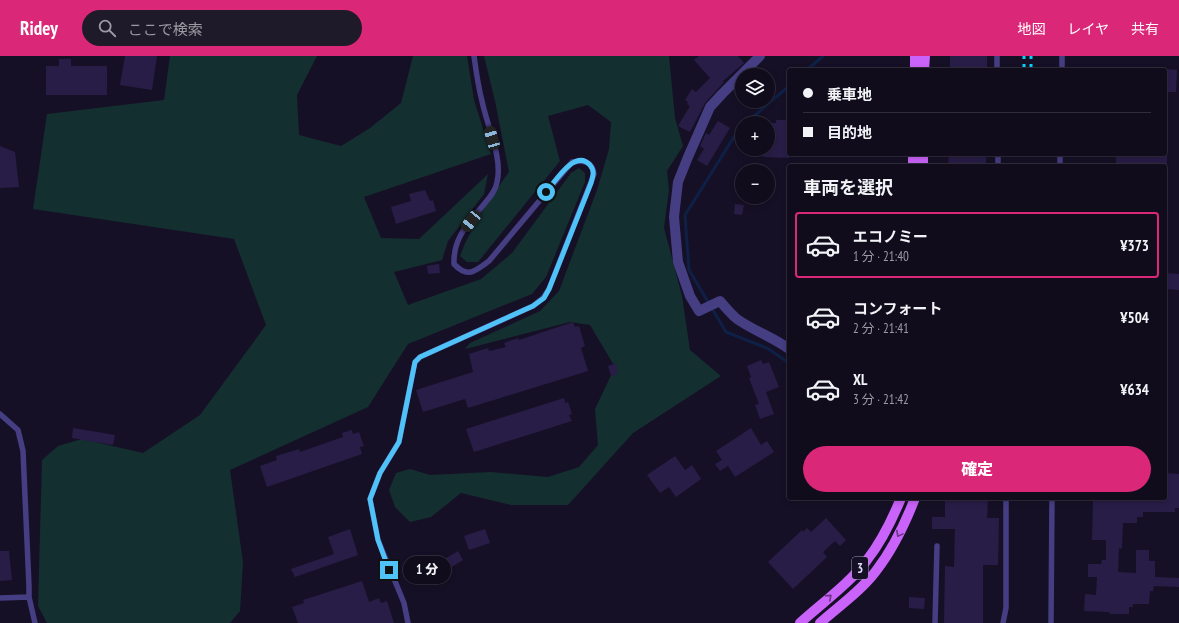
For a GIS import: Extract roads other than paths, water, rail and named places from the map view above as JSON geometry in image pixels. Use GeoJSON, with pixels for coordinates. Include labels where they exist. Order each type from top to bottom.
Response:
{"type":"FeatureCollection","features":[{"type":"Feature","properties":{"kind":"main road"},"geometry":{"type":"LineString","coordinates":[[914,68],[915,56]]}},
{"type":"Feature","properties":{"kind":"main road"},"geometry":{"type":"LineString","coordinates":[[924,68],[925,56]]}},
{"type":"Feature","properties":{"kind":"main road","name":"3"},"geometry":{"type":"LineString","coordinates":[[800,623],[850,578],[866,561],[882,539],[900,500]]}},
{"type":"Feature","properties":{"kind":"main road","name":"3"},"geometry":{"type":"LineString","coordinates":[[820,623],[876,571],[894,544],[914,500]]}},
{"type":"Feature","properties":{"kind":"street"},"geometry":{"type":"LineString","coordinates":[[760,56],[710,107],[678,182],[674,217],[678,262],[690,296],[700,311],[720,301],[737,318],[761,333],[777,340],[787,348]]}},
{"type":"Feature","properties":{"kind":"lane"},"geometry":{"type":"LineString","coordinates":[[408,623],[404,603],[378,540],[370,499],[380,473],[399,442],[415,362],[420,357],[533,306],[544,298],[549,289],[594,174],[593,168],[588,162],[580,160],[572,162],[490,261],[474,271],[466,273],[460,271],[454,264],[456,243],[461,233],[491,197],[497,184],[498,173],[498,161],[482,101],[474,56]]}},
{"type":"Feature","properties":{"kind":"lane"},"geometry":{"type":"LineString","coordinates":[[997,56],[997,68]]}},
{"type":"Feature","properties":{"kind":"lane"},"geometry":{"type":"LineString","coordinates":[[1062,56],[1062,68]]}},
{"type":"Feature","properties":{"kind":"lane"},"geometry":{"type":"LineString","coordinates":[[0,414],[18,430],[23,451],[29,597],[35,623]]}},
{"type":"Feature","properties":{"kind":"lane"},"geometry":{"type":"LineString","coordinates":[[1003,623],[1006,608],[1006,500]]}},
{"type":"Feature","properties":{"kind":"lane"},"geometry":{"type":"LineString","coordinates":[[1051,623],[1052,500]]}},
{"type":"Feature","properties":{"kind":"lane"},"geometry":{"type":"LineString","coordinates":[[935,623],[937,546]]}},
{"type":"Feature","properties":{"kind":"lane"},"geometry":{"type":"LineString","coordinates":[[0,598],[29,597]]}},
{"type":"Feature","properties":{"kind":"waterway"},"geometry":{"type":"LineString","coordinates":[[809,68],[823,56]]}},
{"type":"Feature","properties":{"kind":"waterway"},"geometry":{"type":"LineString","coordinates":[[754,116],[787,88]]}},
{"type":"Feature","properties":{"kind":"waterway"},"geometry":{"type":"LineString","coordinates":[[735,135],[685,215],[689,270],[726,332],[767,348],[787,362]]}},
{"type":"Feature","properties":{"kind":"railway"},"geometry":{"type":"LineString","coordinates":[[1024,56],[1024,68]]}},
{"type":"Feature","properties":{"kind":"railway"},"geometry":{"type":"LineString","coordinates":[[1031,56],[1031,68]]}}]}
